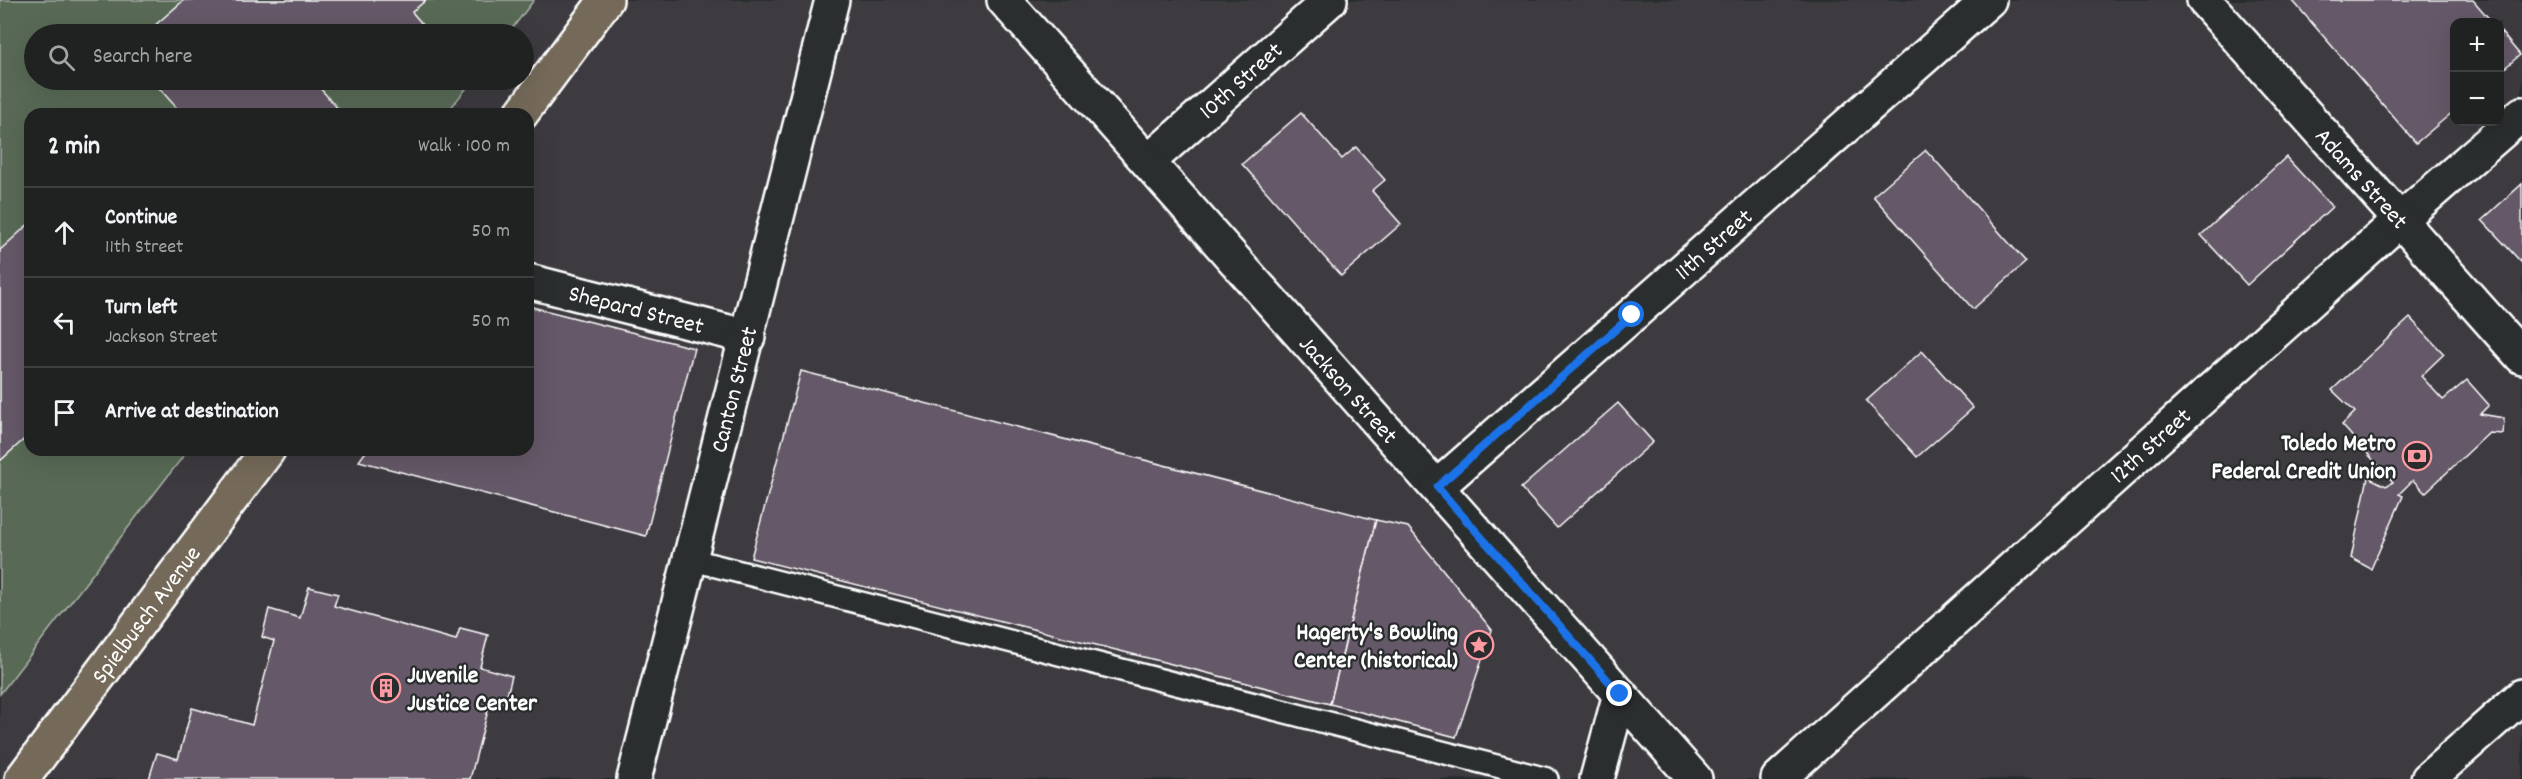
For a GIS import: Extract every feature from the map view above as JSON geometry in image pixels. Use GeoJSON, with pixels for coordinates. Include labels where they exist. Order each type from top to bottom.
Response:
{"type":"FeatureCollection","features":[{"type":"Feature","properties":{"kind":"main road"},"geometry":{"type":"LineString","coordinates":[[525,108],[606,0]]}},
{"type":"Feature","properties":{"kind":"main road","name":"Spielbusch Avenue"},"geometry":{"type":"LineString","coordinates":[[22,779],[264,456]]}},
{"type":"Feature","properties":{"kind":"street","name":"Canton Street"},"geometry":{"type":"LineString","coordinates":[[634,779],[832,0]]}},
{"type":"Feature","properties":{"kind":"street","name":"Jackson Street"},"geometry":{"type":"LineString","coordinates":[[1004,0],[1695,779]]}},
{"type":"Feature","properties":{"kind":"street","name":"10th Street"},"geometry":{"type":"LineString","coordinates":[[1149,161],[1330,0]]}},
{"type":"Feature","properties":{"kind":"street","name":"11th Street"},"geometry":{"type":"LineString","coordinates":[[1437,487],[1989,0]]}},
{"type":"Feature","properties":{"kind":"street","name":"Adams Street"},"geometry":{"type":"LineString","coordinates":[[2204,0],[2522,357]]}},
{"type":"Feature","properties":{"kind":"street","name":"12th Street"},"geometry":{"type":"LineString","coordinates":[[1778,779],[2400,220],[2522,114]]}},
{"type":"Feature","properties":{"kind":"street","name":"Shepard Street"},"geometry":{"type":"LineString","coordinates":[[534,283],[748,337]]}},
{"type":"Feature","properties":{"kind":"street"},"geometry":{"type":"LineString","coordinates":[[1597,779],[1620,694]]}},
{"type":"Feature","properties":{"kind":"street"},"geometry":{"type":"LineString","coordinates":[[2428,779],[2521,697]]}},
{"type":"Feature","properties":{"kind":"lane"},"geometry":{"type":"LineString","coordinates":[[689,559],[1546,779]]}},
{"type":"Feature","properties":{"kind":"shaded area"},"geometry":{"type":"Polygon","coordinates":[[[0,0],[2522,0],[2522,779],[0,779],[0,0]]]}},
{"type":"Feature","properties":{"kind":"green space"},"geometry":{"type":"Polygon","coordinates":[[[0,0],[534,0],[516,24],[24,24],[24,90],[465,90],[451,108],[24,108],[24,456],[183,456],[0,694],[0,0]]]}},
{"type":"Feature","properties":{"kind":"building"},"geometry":{"type":"Polygon","coordinates":[[[184,0],[426,0],[412,12],[422,24],[156,24],[184,0]]]}},
{"type":"Feature","properties":{"kind":"building"},"geometry":{"type":"Polygon","coordinates":[[[2292,0],[2473,0],[2489,18],[2450,18],[2450,114],[2416,143],[2292,0]]]}},
{"type":"Feature","properties":{"kind":"building"},"geometry":{"type":"Polygon","coordinates":[[[2504,36],[2520,55],[2504,69],[2504,36]]]}},
{"type":"Feature","properties":{"kind":"building"},"geometry":{"type":"Polygon","coordinates":[[[161,90],[322,90],[337,108],[177,108],[161,90]]]}},
{"type":"Feature","properties":{"kind":"building"},"geometry":{"type":"Polygon","coordinates":[[[1301,113],[1342,159],[1356,147],[1385,180],[1372,191],[1401,224],[1341,276],[1242,164],[1301,113]]]}},
{"type":"Feature","properties":{"kind":"building"},"geometry":{"type":"Polygon","coordinates":[[[1926,150],[2026,262],[1973,309],[1873,196],[1926,150]]]}},
{"type":"Feature","properties":{"kind":"building"},"geometry":{"type":"Polygon","coordinates":[[[2286,157],[2332,207],[2247,285],[2201,235],[2286,157]]]}},
{"type":"Feature","properties":{"kind":"building"},"geometry":{"type":"Polygon","coordinates":[[[2522,184],[2522,263],[2482,220],[2522,184]]]}},
{"type":"Feature","properties":{"kind":"building"},"geometry":{"type":"Polygon","coordinates":[[[24,228],[24,439],[0,461],[0,250],[24,228]]]}},
{"type":"Feature","properties":{"kind":"building"},"geometry":{"type":"Polygon","coordinates":[[[534,308],[694,348],[646,536],[359,461],[363,456],[534,456],[534,308]]]}},
{"type":"Feature","properties":{"kind":"building","name":"Toledo Metro Federal Credit Union"},"geometry":{"type":"Polygon","coordinates":[[[2410,318],[2444,354],[2421,376],[2443,400],[2467,380],[2489,405],[2480,414],[2504,418],[2503,434],[2489,433],[2425,493],[2413,480],[2399,494],[2403,496],[2371,569],[2351,558],[2368,477],[2386,486],[2393,482],[2342,425],[2355,412],[2332,390],[2410,318]]]}},
{"type":"Feature","properties":{"kind":"building"},"geometry":{"type":"Polygon","coordinates":[[[1922,351],[1973,408],[1917,457],[1866,401],[1922,351]]]}},
{"type":"Feature","properties":{"kind":"building"},"geometry":{"type":"Polygon","coordinates":[[[801,371],[1376,520],[1330,704],[751,558],[801,371]]]}},
{"type":"Feature","properties":{"kind":"building"},"geometry":{"type":"Polygon","coordinates":[[[1618,403],[1653,442],[1557,528],[1521,488],[1618,403]]]}},
{"type":"Feature","properties":{"kind":"building"},"geometry":{"type":"Polygon","coordinates":[[[1376,520],[1408,527],[1492,630],[1456,737],[1330,704],[1376,520]]]}},
{"type":"Feature","properties":{"kind":"building","name":"Juvenile Justice Center"},"geometry":{"type":"Polygon","coordinates":[[[309,587],[338,594],[334,606],[456,640],[460,628],[488,635],[480,667],[512,676],[505,703],[491,699],[470,779],[149,779],[157,753],[178,759],[192,708],[252,725],[274,641],[262,637],[269,609],[300,618],[309,587]]]}},
{"type":"Feature","properties":{"kind":"place","name":"Toledo Metro Federal Credit Union"},"geometry":{"type":"Point","coordinates":[2417,456]}},
{"type":"Feature","properties":{"kind":"place","name":"Hagerty's Bowling Center (historical)"},"geometry":{"type":"Point","coordinates":[1479,645]}},
{"type":"Feature","properties":{"kind":"place","name":"Juvenile Justice Center"},"geometry":{"type":"Point","coordinates":[386,688]}},
{"type":"Feature","properties":{"kind":"route"},"geometry":{"type":"LineString","coordinates":[[1620,694],[1437,487],[1632,315]]}}]}
